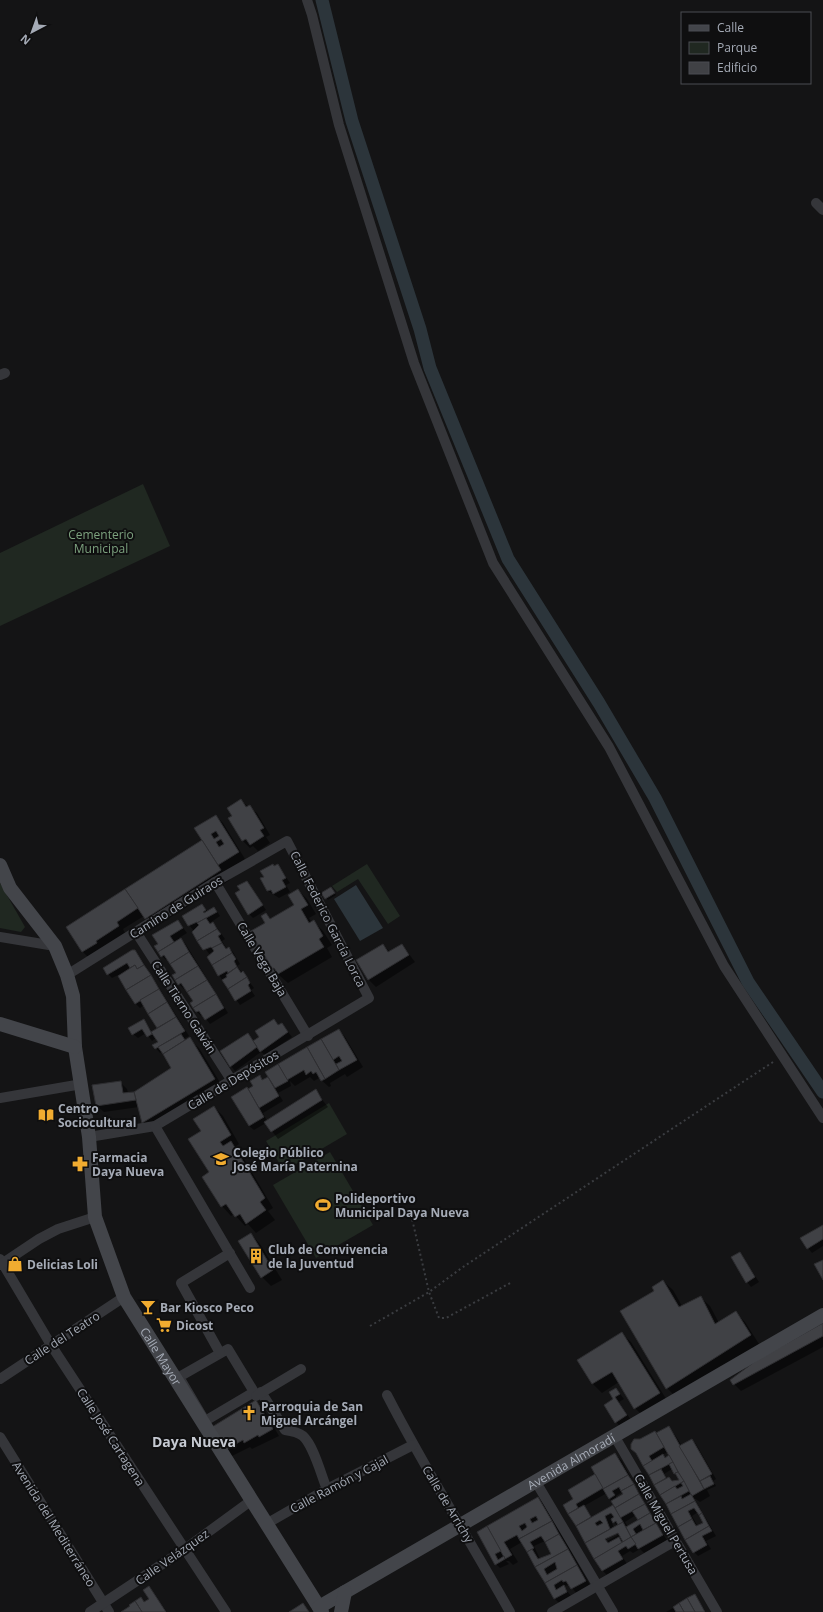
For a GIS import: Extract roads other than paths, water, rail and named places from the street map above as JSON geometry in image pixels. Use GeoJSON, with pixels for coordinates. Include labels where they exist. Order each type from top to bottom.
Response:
{"type":"FeatureCollection","features":[{"type":"Feature","properties":{"kind":"street"},"geometry":{"type":"LineString","coordinates":[[307,0],[312,14],[339,125],[414,363],[493,563],[609,747],[724,966],[823,1118]]}},
{"type":"Feature","properties":{"kind":"street","name":"Camino de Guiraos"},"geometry":{"type":"LineString","coordinates":[[67,976],[215,882],[287,841]]}},
{"type":"Feature","properties":{"kind":"street","name":"Calle Federico García Lorca"},"geometry":{"type":"LineString","coordinates":[[287,841],[368,998]]}},
{"type":"Feature","properties":{"kind":"street","name":"Calle Mayor"},"geometry":{"type":"LineString","coordinates":[[0,865],[10,888],[55,946],[73,996],[75,1047],[82,1084],[89,1137],[95,1216],[124,1297],[321,1609]]}},
{"type":"Feature","properties":{"kind":"street","name":"Calle Vega Baja"},"geometry":{"type":"LineString","coordinates":[[215,882],[308,1036]]}},
{"type":"Feature","properties":{"kind":"street","name":"Calle Tierno Galván"},"geometry":{"type":"LineString","coordinates":[[136,932],[232,1081]]}},
{"type":"Feature","properties":{"kind":"street"},"geometry":{"type":"LineString","coordinates":[[0,937],[55,946]]}},
{"type":"Feature","properties":{"kind":"street","name":"Calle de Depósitos"},"geometry":{"type":"LineString","coordinates":[[89,1137],[155,1126],[308,1036],[368,998]]}},
{"type":"Feature","properties":{"kind":"street"},"geometry":{"type":"LineString","coordinates":[[0,1024],[75,1047]]}},
{"type":"Feature","properties":{"kind":"street"},"geometry":{"type":"LineString","coordinates":[[0,1098],[82,1084]]}},
{"type":"Feature","properties":{"kind":"street"},"geometry":{"type":"LineString","coordinates":[[155,1126],[250,1288]]}},
{"type":"Feature","properties":{"kind":"street"},"geometry":{"type":"LineString","coordinates":[[1,1262],[58,1229],[95,1216]]}},
{"type":"Feature","properties":{"kind":"street"},"geometry":{"type":"LineString","coordinates":[[220,1353],[181,1283],[230,1253]]}},
{"type":"Feature","properties":{"kind":"street","name":"Calle José Cartagena"},"geometry":{"type":"LineString","coordinates":[[1,1262],[51,1345],[226,1612]]}},
{"type":"Feature","properties":{"kind":"street","name":"Calle del Teatro"},"geometry":{"type":"LineString","coordinates":[[0,1379],[124,1297]]}},
{"type":"Feature","properties":{"kind":"street","name":"Avenida Almoradí"},"geometry":{"type":"LineString","coordinates":[[321,1609],[345,1592],[615,1437],[823,1315]]}},
{"type":"Feature","properties":{"kind":"street"},"geometry":{"type":"LineString","coordinates":[[228,1349],[254,1392],[205,1421],[179,1377],[220,1353],[228,1349]]}},
{"type":"Feature","properties":{"kind":"street"},"geometry":{"type":"LineString","coordinates":[[206,1425],[301,1369]]}},
{"type":"Feature","properties":{"kind":"street"},"geometry":{"type":"LineString","coordinates":[[261,1392],[285,1430],[295,1432],[304,1437],[310,1447],[327,1489]]}},
{"type":"Feature","properties":{"kind":"street","name":"Calle de Arrichy"},"geometry":{"type":"LineString","coordinates":[[387,1395],[413,1445],[461,1525],[510,1612]]}},
{"type":"Feature","properties":{"kind":"street","name":"Avenida del Mediterráneo"},"geometry":{"type":"LineString","coordinates":[[0,1437],[106,1608]]}},
{"type":"Feature","properties":{"kind":"street","name":"Calle Miguel Pertusa"},"geometry":{"type":"LineString","coordinates":[[615,1437],[717,1612]]}},
{"type":"Feature","properties":{"kind":"street","name":"Calle Ramón y Cajal"},"geometry":{"type":"LineString","coordinates":[[266,1524],[327,1489],[413,1445]]}},
{"type":"Feature","properties":{"kind":"street"},"geometry":{"type":"LineString","coordinates":[[536,1482],[613,1612]]}},
{"type":"Feature","properties":{"kind":"street","name":"Calle Velázquez"},"geometry":{"type":"LineString","coordinates":[[90,1612],[106,1608],[252,1500]]}},
{"type":"Feature","properties":{"kind":"street"},"geometry":{"type":"LineString","coordinates":[[552,1612],[597,1584],[675,1541]]}},
{"type":"Feature","properties":{"kind":"street"},"geometry":{"type":"LineString","coordinates":[[341,1612],[345,1592]]}},
{"type":"Feature","properties":{"kind":"waterway"},"geometry":{"type":"LineString","coordinates":[[322,0],[352,121],[420,329],[430,368],[508,559],[599,703],[655,798],[748,982],[823,1092]]}},
{"type":"Feature","properties":{"kind":"place","name":"Centro Sociocultural"},"geometry":{"type":"Point","coordinates":[46,1115]}},
{"type":"Feature","properties":{"kind":"place","name":"Colegio Público José María Paternina"},"geometry":{"type":"Point","coordinates":[221,1159]}},
{"type":"Feature","properties":{"kind":"place","name":"Farmacia Daya Nueva"},"geometry":{"type":"Point","coordinates":[80,1164]}},
{"type":"Feature","properties":{"kind":"place","name":"Polideportivo Municipal Daya Nueva"},"geometry":{"type":"Point","coordinates":[323,1205]}},
{"type":"Feature","properties":{"kind":"place","name":"Club de Convivencia de la Juventud"},"geometry":{"type":"Point","coordinates":[256,1256]}},
{"type":"Feature","properties":{"kind":"place","name":"Delicias Loli"},"geometry":{"type":"Point","coordinates":[15,1264]}},
{"type":"Feature","properties":{"kind":"place","name":"Bar Kiosco Peco"},"geometry":{"type":"Point","coordinates":[148,1307]}},
{"type":"Feature","properties":{"kind":"place","name":"Dicost"},"geometry":{"type":"Point","coordinates":[164,1325]}},
{"type":"Feature","properties":{"kind":"place","name":"Parroquia de San Miguel Arcángel"},"geometry":{"type":"Point","coordinates":[249,1413]}},
{"type":"Feature","properties":{"kind":"district","name":"Daya Nueva"},"geometry":{"type":"Point","coordinates":[194,1441]}},
{"type":"Feature","properties":{"kind":"park label","name":"Cementerio Municipal"},"geometry":{"type":"Point","coordinates":[101,541]}}]}
